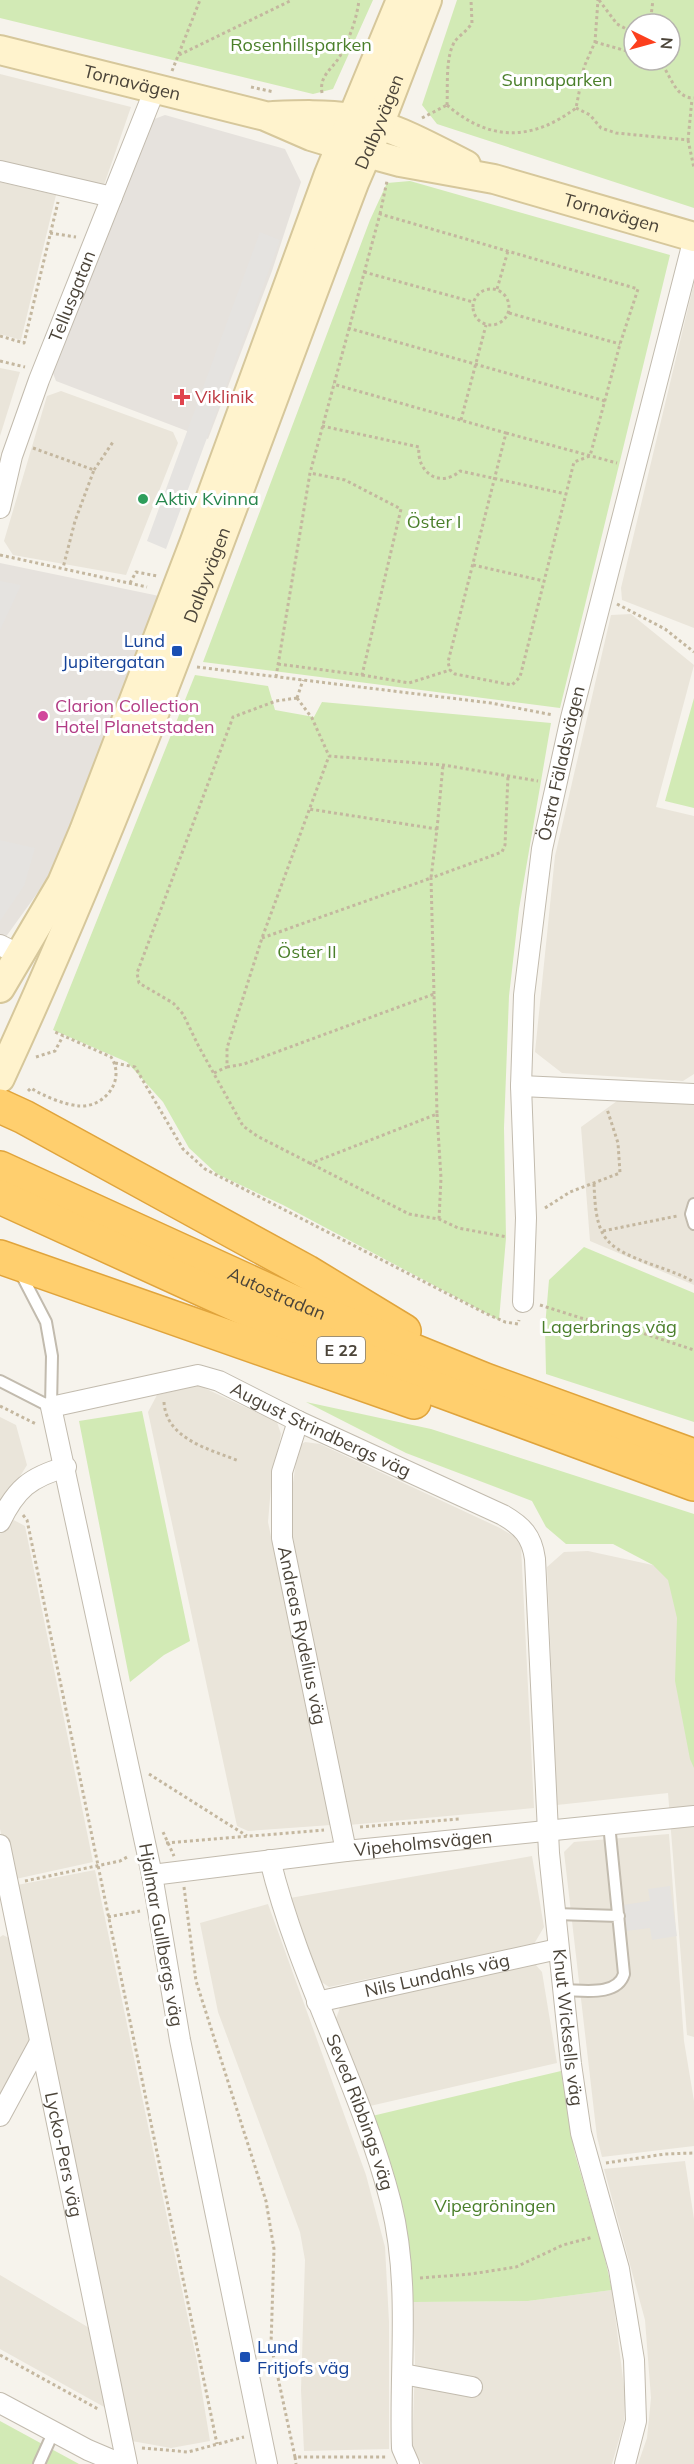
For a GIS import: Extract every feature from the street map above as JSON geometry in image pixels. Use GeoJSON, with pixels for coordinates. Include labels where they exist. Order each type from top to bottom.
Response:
{"type":"FeatureCollection","features":[{"type":"Feature","properties":{"kind":"highway"},"geometry":{"type":"LineString","coordinates":[[0,1106],[24,1116],[307,1272],[485,1380]]}},
{"type":"Feature","properties":{"kind":"highway","name":"Autostradan"},"geometry":{"type":"LineString","coordinates":[[0,1168],[291,1301],[485,1380],[693,1474]]}},
{"type":"Feature","properties":{"kind":"highway","name":"Autostradan"},"geometry":{"type":"LineString","coordinates":[[0,1197],[281,1325],[365,1360],[553,1434],[693,1474]]}},
{"type":"Feature","properties":{"kind":"highway"},"geometry":{"type":"LineString","coordinates":[[6,1264],[453,1416],[693,1474]]}},
{"type":"Feature","properties":{"kind":"main road","name":"Dalbyvägen"},"geometry":{"type":"LineString","coordinates":[[366,122],[401,0]]}},
{"type":"Feature","properties":{"kind":"main road","name":"Dalbyvägen"},"geometry":{"type":"LineString","coordinates":[[0,1078],[73,918],[111,821],[354,149],[427,0]]}},
{"type":"Feature","properties":{"kind":"main road","name":"Tornavägen"},"geometry":{"type":"LineString","coordinates":[[0,50],[265,116],[298,131],[400,162],[494,179],[694,237]]}},
{"type":"Feature","properties":{"kind":"main road","name":"Tornavägen"},"geometry":{"type":"LineString","coordinates":[[265,116],[318,115],[366,122],[418,141],[494,179]]}},
{"type":"Feature","properties":{"kind":"main road","name":"Dalbyvägen"},"geometry":{"type":"LineString","coordinates":[[0,988],[10,950],[62,884],[192,550],[314,215],[354,149]]}},
{"type":"Feature","properties":{"kind":"street","name":"Tellusgatan"},"geometry":{"type":"LineString","coordinates":[[0,508],[17,442],[43,371],[155,89]]}},
{"type":"Feature","properties":{"kind":"street"},"geometry":{"type":"LineString","coordinates":[[0,171],[112,197]]}},
{"type":"Feature","properties":{"kind":"street","name":"Östra Fäladsvägen"},"geometry":{"type":"LineString","coordinates":[[523,1302],[526,1218],[521,1086],[524,995],[542,849],[571,718],[694,237]]}},
{"type":"Feature","properties":{"kind":"street"},"geometry":{"type":"LineString","coordinates":[[521,1086],[694,1094]]}},
{"type":"Feature","properties":{"kind":"street","name":"August Strindbergs väg"},"geometry":{"type":"LineString","coordinates":[[51,1407],[198,1375],[208,1377],[503,1515],[521,1526],[534,1547],[537,1583]]}},
{"type":"Feature","properties":{"kind":"street","name":"Hjalmar Gullbergs väg"},"geometry":{"type":"LineString","coordinates":[[51,1407],[66,1467],[152,1875],[182,2051],[265,2464]]}},
{"type":"Feature","properties":{"kind":"street","name":"Andreas Rydelius väg"},"geometry":{"type":"LineString","coordinates":[[298,1421],[282,1472],[282,1538],[346,1851]]}},
{"type":"Feature","properties":{"kind":"street"},"geometry":{"type":"LineString","coordinates":[[0,1522],[11,1500],[22,1487],[37,1477],[66,1467]]}},
{"type":"Feature","properties":{"kind":"street","name":"Knut Wicksells väg"},"geometry":{"type":"LineString","coordinates":[[537,1583],[548,1831],[575,2102],[626,2307],[636,2388],[635,2429],[625,2464]]}},
{"type":"Feature","properties":{"kind":"street","name":"Vipeholmsvägen"},"geometry":{"type":"LineString","coordinates":[[152,1875],[346,1851],[694,1816]]}},
{"type":"Feature","properties":{"kind":"street","name":"Lycko-Pers väg"},"geometry":{"type":"LineString","coordinates":[[0,1845],[8,1884],[6,1912],[40,2042],[118,2419],[124,2458]]}},
{"type":"Feature","properties":{"kind":"street","name":"Seved Ribbings väg"},"geometry":{"type":"LineString","coordinates":[[270,1860],[280,1900],[362,2115],[391,2203],[404,2320],[402,2438],[406,2460]]}},
{"type":"Feature","properties":{"kind":"street","name":"Nils Lundahls väg"},"geometry":{"type":"LineString","coordinates":[[317,2002],[558,1949]]}},
{"type":"Feature","properties":{"kind":"street"},"geometry":{"type":"LineString","coordinates":[[0,2116],[40,2042]]}},
{"type":"Feature","properties":{"kind":"street"},"geometry":{"type":"LineString","coordinates":[[403,2374],[472,2387]]}},
{"type":"Feature","properties":{"kind":"street"},"geometry":{"type":"LineString","coordinates":[[0,2403],[53,2433],[124,2458]]}},
{"type":"Feature","properties":{"kind":"lane"},"geometry":{"type":"LineString","coordinates":[[0,1381],[51,1407],[52,1356],[46,1322],[23,1281],[6,1264]]}},
{"type":"Feature","properties":{"kind":"lane"},"geometry":{"type":"LineString","coordinates":[[563,1990],[609,1989],[620,1983],[624,1968],[609,1824]]}},
{"type":"Feature","properties":{"kind":"lane"},"geometry":{"type":"LineString","coordinates":[[555,1914],[619,1916]]}},
{"type":"Feature","properties":{"kind":"lane"},"geometry":{"type":"LineString","coordinates":[[39,2464],[53,2433]]}},
{"type":"Feature","properties":{"kind":"path"},"geometry":{"type":"LineString","coordinates":[[155,89],[171,71],[200,0]]}},
{"type":"Feature","properties":{"kind":"path"},"geometry":{"type":"LineString","coordinates":[[179,55],[292,0]]}},
{"type":"Feature","properties":{"kind":"path"},"geometry":{"type":"LineString","coordinates":[[323,99],[321,85],[324,76],[341,55],[359,0]]}},
{"type":"Feature","properties":{"kind":"path"},"geometry":{"type":"LineString","coordinates":[[447,105],[450,54],[456,40],[472,23],[471,0]]}},
{"type":"Feature","properties":{"kind":"path"},"geometry":{"type":"LineString","coordinates":[[447,105],[462,118],[498,132],[529,133],[559,120],[576,108],[584,67],[595,42],[598,0]]}},
{"type":"Feature","properties":{"kind":"path"},"geometry":{"type":"LineString","coordinates":[[598,0],[617,24],[622,27]]}},
{"type":"Feature","properties":{"kind":"path"},"geometry":{"type":"LineString","coordinates":[[595,42],[622,50]]}},
{"type":"Feature","properties":{"kind":"path"},"geometry":{"type":"LineString","coordinates":[[666,72],[679,93],[693,98],[688,140],[694,168]]}},
{"type":"Feature","properties":{"kind":"path"},"geometry":{"type":"LineString","coordinates":[[413,122],[447,105]]}},
{"type":"Feature","properties":{"kind":"path"},"geometry":{"type":"LineString","coordinates":[[576,108],[590,115],[601,128],[616,133],[688,140]]}},
{"type":"Feature","properties":{"kind":"path"},"geometry":{"type":"LineString","coordinates":[[276,676],[310,473],[388,186],[386,176]]}},
{"type":"Feature","properties":{"kind":"path"},"geometry":{"type":"LineString","coordinates":[[0,336],[24,343],[62,185]]}},
{"type":"Feature","properties":{"kind":"path"},"geometry":{"type":"LineString","coordinates":[[380,214],[638,289],[620,344],[590,456]]}},
{"type":"Feature","properties":{"kind":"path"},"geometry":{"type":"LineString","coordinates":[[50,233],[95,240]]}},
{"type":"Feature","properties":{"kind":"path"},"geometry":{"type":"LineString","coordinates":[[496,289],[508,250]]}},
{"type":"Feature","properties":{"kind":"path"},"geometry":{"type":"LineString","coordinates":[[364,272],[473,302]]}},
{"type":"Feature","properties":{"kind":"path"},"geometry":{"type":"LineString","coordinates":[[496,289],[508,299],[509,313],[499,324],[486,325],[475,315],[473,302],[483,291],[496,289]]}},
{"type":"Feature","properties":{"kind":"path"},"geometry":{"type":"LineString","coordinates":[[509,313],[620,344]]}},
{"type":"Feature","properties":{"kind":"path"},"geometry":{"type":"LineString","coordinates":[[461,420],[486,325]]}},
{"type":"Feature","properties":{"kind":"path"},"geometry":{"type":"LineString","coordinates":[[348,328],[605,401]]}},
{"type":"Feature","properties":{"kind":"path"},"geometry":{"type":"LineString","coordinates":[[0,361],[43,371]]}},
{"type":"Feature","properties":{"kind":"path"},"geometry":{"type":"LineString","coordinates":[[333,384],[634,467]]}},
{"type":"Feature","properties":{"kind":"path"},"geometry":{"type":"LineString","coordinates":[[322,426],[419,447],[420,465],[433,477],[448,478],[460,471],[566,494]]}},
{"type":"Feature","properties":{"kind":"path"},"geometry":{"type":"LineString","coordinates":[[506,433],[448,662],[450,670],[455,674],[512,685],[517,681],[574,462],[590,456]]}},
{"type":"Feature","properties":{"kind":"path"},"geometry":{"type":"LineString","coordinates":[[17,442],[94,470]]}},
{"type":"Feature","properties":{"kind":"path"},"geometry":{"type":"LineString","coordinates":[[63,568],[75,520],[94,470],[112,442]]}},
{"type":"Feature","properties":{"kind":"path"},"geometry":{"type":"LineString","coordinates":[[310,473],[345,480],[401,509],[362,675]]}},
{"type":"Feature","properties":{"kind":"path"},"geometry":{"type":"LineString","coordinates":[[0,555],[147,587]]}},
{"type":"Feature","properties":{"kind":"path"},"geometry":{"type":"LineString","coordinates":[[473,565],[544,581]]}},
{"type":"Feature","properties":{"kind":"path"},"geometry":{"type":"LineString","coordinates":[[130,583],[136,572],[164,578]]}},
{"type":"Feature","properties":{"kind":"path"},"geometry":{"type":"LineString","coordinates":[[602,596],[665,629],[694,652]]}},
{"type":"Feature","properties":{"kind":"path"},"geometry":{"type":"LineString","coordinates":[[278,664],[409,683],[450,670]]}},
{"type":"Feature","properties":{"kind":"path"},"geometry":{"type":"LineString","coordinates":[[189,666],[491,703],[571,718]]}},
{"type":"Feature","properties":{"kind":"path"},"geometry":{"type":"LineString","coordinates":[[297,698],[303,680]]}},
{"type":"Feature","properties":{"kind":"path"},"geometry":{"type":"LineString","coordinates":[[227,1067],[226,1048],[262,938],[329,756],[312,718],[297,698]]}},
{"type":"Feature","properties":{"kind":"path"},"geometry":{"type":"LineString","coordinates":[[297,698],[276,701],[233,717],[137,973],[139,983],[173,1003],[183,1014],[243,1126],[308,1164],[409,1214],[439,1219],[458,1228],[506,1238],[517,1231],[526,1218],[570,1192],[620,1173],[618,1143],[602,1090]]}},
{"type":"Feature","properties":{"kind":"path"},"geometry":{"type":"LineString","coordinates":[[329,756],[443,765],[556,783]]}},
{"type":"Feature","properties":{"kind":"path"},"geometry":{"type":"LineString","coordinates":[[439,1219],[441,1178],[437,1114],[431,878],[443,765]]}},
{"type":"Feature","properties":{"kind":"path"},"geometry":{"type":"LineString","coordinates":[[262,938],[502,852],[505,845],[508,776]]}},
{"type":"Feature","properties":{"kind":"path"},"geometry":{"type":"LineString","coordinates":[[309,809],[437,829]]}},
{"type":"Feature","properties":{"kind":"path"},"geometry":{"type":"LineString","coordinates":[[213,1073],[227,1067],[244,1064],[434,994]]}},
{"type":"Feature","properties":{"kind":"path"},"geometry":{"type":"LineString","coordinates":[[31,1088],[71,1104],[89,1105],[104,1098],[112,1088],[117,1072],[111,1057],[55,1032]]}},
{"type":"Feature","properties":{"kind":"path"},"geometry":{"type":"LineString","coordinates":[[36,1058],[55,1051],[63,1036]]}},
{"type":"Feature","properties":{"kind":"path"},"geometry":{"type":"LineString","coordinates":[[115,1063],[135,1067],[183,1149],[205,1169],[505,1322],[518,1324],[523,1302],[630,1329],[694,1350]]}},
{"type":"Feature","properties":{"kind":"path"},"geometry":{"type":"LineString","coordinates":[[308,1164],[437,1114]]}},
{"type":"Feature","properties":{"kind":"path"},"geometry":{"type":"LineString","coordinates":[[594,1184],[596,1211],[609,1242],[623,1252],[680,1274],[694,1282]]}},
{"type":"Feature","properties":{"kind":"path"},"geometry":{"type":"LineString","coordinates":[[603,1231],[693,1214]]}},
{"type":"Feature","properties":{"kind":"path"},"geometry":{"type":"LineString","coordinates":[[162,1382],[164,1414],[175,1431],[193,1442],[239,1461]]}},
{"type":"Feature","properties":{"kind":"path"},"geometry":{"type":"LineString","coordinates":[[11,1500],[27,1520],[217,2444]]}},
{"type":"Feature","properties":{"kind":"path"},"geometry":{"type":"LineString","coordinates":[[142,1770],[248,1836]]}},
{"type":"Feature","properties":{"kind":"path"},"geometry":{"type":"LineString","coordinates":[[168,1843],[467,1819]]}},
{"type":"Feature","properties":{"kind":"path"},"geometry":{"type":"LineString","coordinates":[[8,1884],[96,1864],[120,1861],[131,1855]]}},
{"type":"Feature","properties":{"kind":"path"},"geometry":{"type":"LineString","coordinates":[[186,1900],[196,1980],[266,2201],[272,2227],[274,2269],[271,2344],[296,2464]]}},
{"type":"Feature","properties":{"kind":"path"},"geometry":{"type":"LineString","coordinates":[[107,1917],[141,1911],[143,1921]]}},
{"type":"Feature","properties":{"kind":"path"},"geometry":{"type":"LineString","coordinates":[[590,2165],[665,2154],[694,2153]]}},
{"type":"Feature","properties":{"kind":"path"},"geometry":{"type":"LineString","coordinates":[[401,2279],[471,2274],[516,2267],[563,2245],[609,2233]]}},
{"type":"Feature","properties":{"kind":"path"},"geometry":{"type":"LineString","coordinates":[[0,2355],[118,2419]]}},
{"type":"Feature","properties":{"kind":"path"},"geometry":{"type":"LineString","coordinates":[[124,2458],[188,2452],[247,2436]]}},
{"type":"Feature","properties":{"kind":"path"},"geometry":{"type":"LineString","coordinates":[[295,2457],[406,2460]]}},
{"type":"Feature","properties":{"kind":"shaded area"},"geometry":{"type":"Polygon","coordinates":[[[0,74],[131,107],[104,185],[0,164],[0,74]]]}},
{"type":"Feature","properties":{"kind":"shaded area"},"geometry":{"type":"Polygon","coordinates":[[[165,115],[285,149],[301,182],[272,271],[208,439],[56,381],[51,368],[149,121],[165,115]]]}},
{"type":"Feature","properties":{"kind":"shaded area"},"geometry":{"type":"Polygon","coordinates":[[[0,182],[56,195],[21,340],[0,334],[0,182]]]}},
{"type":"Feature","properties":{"kind":"shaded area"},"geometry":{"type":"Polygon","coordinates":[[[260,232],[280,240],[166,549],[147,541],[260,232]]]}},
{"type":"Feature","properties":{"kind":"shaded area"},"geometry":{"type":"Polygon","coordinates":[[[694,283],[694,628],[622,600],[621,588],[694,283]]]}},
{"type":"Feature","properties":{"kind":"shaded area"},"geometry":{"type":"Polygon","coordinates":[[[0,368],[20,372],[0,436],[0,368]]]}},
{"type":"Feature","properties":{"kind":"shaded area"},"geometry":{"type":"Polygon","coordinates":[[[61,391],[173,432],[178,443],[126,575],[13,555],[4,541],[47,396],[61,391]]]}},
{"type":"Feature","properties":{"kind":"shaded area"},"geometry":{"type":"Polygon","coordinates":[[[0,563],[164,597],[59,863],[0,945],[0,563]]]}},
{"type":"Feature","properties":{"kind":"shaded area"},"geometry":{"type":"Polygon","coordinates":[[[0,581],[21,585],[0,630],[0,581]]]}},
{"type":"Feature","properties":{"kind":"shaded area"},"geometry":{"type":"Polygon","coordinates":[[[631,614],[694,665],[656,807],[694,816],[694,1074],[683,1081],[562,1073],[535,1052],[555,856],[611,615],[631,614]]]}},
{"type":"Feature","properties":{"kind":"shaded area"},"geometry":{"type":"Polygon","coordinates":[[[0,840],[35,848],[24,886],[0,921],[0,840]]]}},
{"type":"Feature","properties":{"kind":"shaded area"},"geometry":{"type":"Polygon","coordinates":[[[617,1101],[694,1104],[694,1285],[590,1241],[581,1127],[617,1101]]]}},
{"type":"Feature","properties":{"kind":"shaded area"},"geometry":{"type":"Polygon","coordinates":[[[198,1385],[277,1422],[281,1434],[271,1487],[268,1522],[331,1825],[248,1831],[237,1826],[148,1412],[157,1395],[198,1385]]]}},
{"type":"Feature","properties":{"kind":"shaded area"},"geometry":{"type":"Polygon","coordinates":[[[0,1417],[16,1425],[27,1465],[0,1509],[0,1417]]]}},
{"type":"Feature","properties":{"kind":"shaded area"},"geometry":{"type":"Polygon","coordinates":[[[305,1442],[320,1444],[517,1538],[521,1546],[534,1808],[349,1825],[301,1589],[289,1512],[297,1454],[300,1445],[305,1442]]]}},
{"type":"Feature","properties":{"kind":"shaded area"},"geometry":{"type":"Polygon","coordinates":[[[8,1517],[25,1526],[93,1862],[11,1880],[0,1829],[0,1534],[8,1517]]]}},
{"type":"Feature","properties":{"kind":"shaded area"},"geometry":{"type":"Polygon","coordinates":[[[588,1551],[694,1574],[694,2037],[687,2035],[668,1793],[557,1805],[547,1567],[564,1552],[588,1551]]]}},
{"type":"Feature","properties":{"kind":"shaded area"},"geometry":{"type":"Polygon","coordinates":[[[669,1834],[684,2041],[694,2101],[694,2146],[602,2157],[597,2137],[564,1852],[574,1842],[669,1834]]]}},
{"type":"Feature","properties":{"kind":"shaded area"},"geometry":{"type":"Polygon","coordinates":[[[532,1856],[544,1927],[534,1944],[329,1987],[317,1979],[290,1898],[532,1856]]]}},
{"type":"Feature","properties":{"kind":"shaded area"},"geometry":{"type":"Polygon","coordinates":[[[95,1870],[197,2362],[210,2441],[171,2448],[126,2440],[12,1886],[95,1870]]]}},
{"type":"Feature","properties":{"kind":"shaded area"},"geometry":{"type":"Polygon","coordinates":[[[670,1886],[677,1936],[652,1940],[650,1928],[626,1931],[623,1905],[650,1901],[648,1889],[670,1886]]]}},
{"type":"Feature","properties":{"kind":"shaded area"},"geometry":{"type":"Polygon","coordinates":[[[268,1904],[366,2175],[385,2247],[389,2322],[389,2449],[304,2451],[301,2390],[305,2260],[300,2232],[218,2012],[200,1923],[268,1904]]]}},
{"type":"Feature","properties":{"kind":"shaded area"},"geometry":{"type":"Polygon","coordinates":[[[3,1935],[13,1940],[31,2037],[0,2099],[0,1937],[3,1935]]]}},
{"type":"Feature","properties":{"kind":"shaded area"},"geometry":{"type":"Polygon","coordinates":[[[535,1964],[542,1972],[557,2063],[370,2106],[335,2021],[341,2005],[535,1964]]]}},
{"type":"Feature","properties":{"kind":"shaded area"},"geometry":{"type":"Polygon","coordinates":[[[685,2161],[694,2219],[694,2464],[638,2464],[647,2438],[651,2398],[645,2320],[604,2169],[685,2161]]]}},
{"type":"Feature","properties":{"kind":"shaded area"},"geometry":{"type":"Polygon","coordinates":[[[0,2275],[91,2329],[106,2408],[0,2349],[0,2275]]]}},
{"type":"Feature","properties":{"kind":"shaded area"},"geometry":{"type":"Polygon","coordinates":[[[612,2290],[625,2395],[624,2422],[612,2464],[423,2464],[412,2452],[415,2363],[413,2302],[528,2301],[612,2290]]]}},
{"type":"Feature","properties":{"kind":"green space","name":"Rosenhillsparken"},"geometry":{"type":"Polygon","coordinates":[[[0,0],[373,0],[333,89],[313,94],[0,18],[0,0]]]}},
{"type":"Feature","properties":{"kind":"green space","name":"Sunnaparken"},"geometry":{"type":"Polygon","coordinates":[[[457,0],[694,0],[694,208],[437,124],[422,105],[457,0]]]}},
{"type":"Feature","properties":{"kind":"green space","name":"Öster I"},"geometry":{"type":"Polygon","coordinates":[[[410,181],[670,255],[560,708],[203,662],[370,220],[387,183],[410,181]]]}},
{"type":"Feature","properties":{"kind":"green space","name":"Öster II"},"geometry":{"type":"Polygon","coordinates":[[[195,675],[268,686],[275,710],[314,717],[322,702],[551,723],[519,909],[509,996],[504,1128],[506,1238],[499,1320],[283,1205],[217,1174],[189,1148],[163,1102],[127,1062],[53,1030],[195,675]]]}},
{"type":"Feature","properties":{"kind":"green space"},"geometry":{"type":"Polygon","coordinates":[[[694,698],[694,808],[665,801],[694,698]]]}},
{"type":"Feature","properties":{"kind":"green space","name":"Lagerbrings väg"},"geometry":{"type":"Polygon","coordinates":[[[584,1247],[694,1293],[694,1422],[546,1374],[545,1327],[549,1280],[584,1247]]]}},
{"type":"Feature","properties":{"kind":"green space"},"geometry":{"type":"Polygon","coordinates":[[[306,1402],[431,1429],[694,1514],[694,1768],[690,1759],[675,1681],[677,1618],[668,1580],[653,1565],[613,1544],[566,1544],[546,1527],[532,1501],[406,1453],[306,1402]]]}},
{"type":"Feature","properties":{"kind":"green space"},"geometry":{"type":"Polygon","coordinates":[[[142,1411],[190,1641],[164,1655],[130,1682],[79,1421],[142,1411]]]}},
{"type":"Feature","properties":{"kind":"green space","name":"Vipegröningen"},"geometry":{"type":"Polygon","coordinates":[[[561,2071],[575,2154],[603,2250],[612,2290],[528,2301],[413,2302],[411,2267],[402,2205],[372,2116],[561,2071]]]}},
{"type":"Feature","properties":{"kind":"green space"},"geometry":{"type":"Polygon","coordinates":[[[0,2421],[79,2464],[0,2464],[0,2421]]]}},
{"type":"Feature","properties":{"kind":"place","name":"Viklinik"},"geometry":{"type":"Point","coordinates":[182,397]}},
{"type":"Feature","properties":{"kind":"place","name":"Aktiv Kvinna"},"geometry":{"type":"Point","coordinates":[143,499]}},
{"type":"Feature","properties":{"kind":"place","name":"Lund Jupitergatan"},"geometry":{"type":"Point","coordinates":[177,651]}},
{"type":"Feature","properties":{"kind":"place","name":"Clarion Collection Hotel Planetstaden"},"geometry":{"type":"Point","coordinates":[43,716]}},
{"type":"Feature","properties":{"kind":"place","name":"Lund Fritjofs väg"},"geometry":{"type":"Point","coordinates":[245,2357]}}]}
